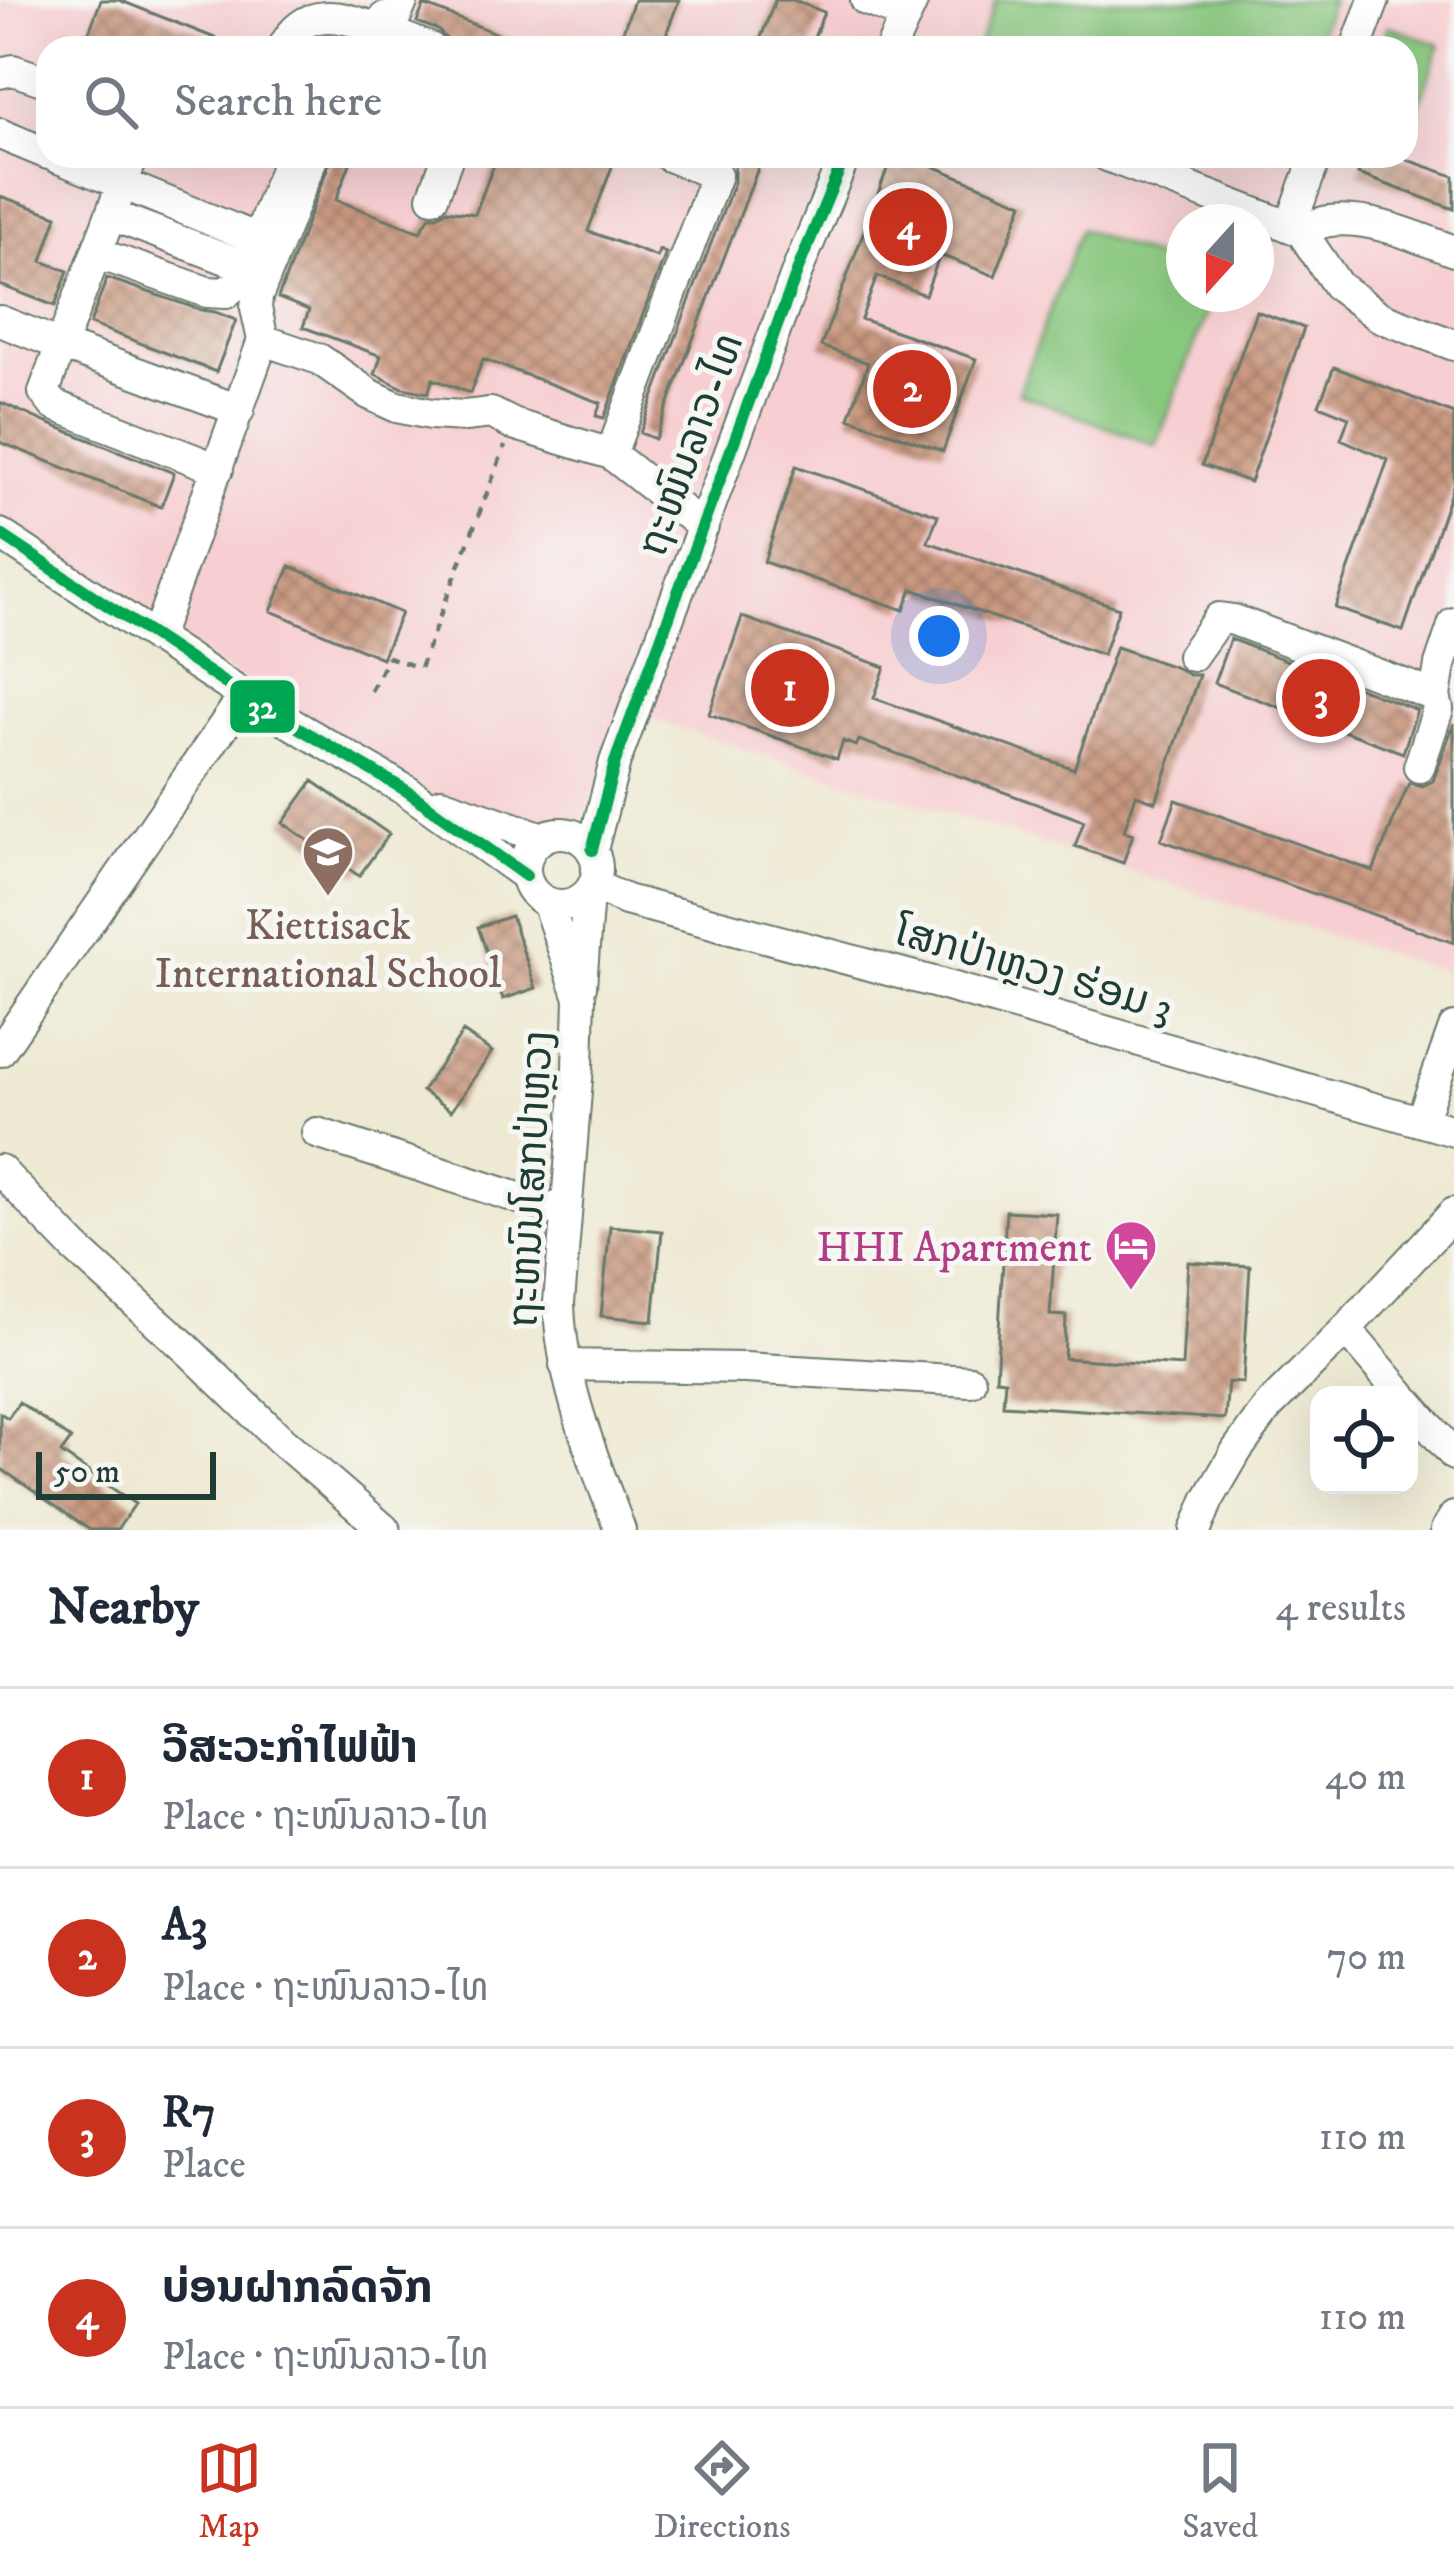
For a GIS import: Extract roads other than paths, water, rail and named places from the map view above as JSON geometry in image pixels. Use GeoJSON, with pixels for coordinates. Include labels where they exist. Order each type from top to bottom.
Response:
{"type":"FeatureCollection","features":[{"type":"Feature","properties":{"kind":"street"},"geometry":{"type":"LineString","coordinates":[[381,0],[389,32]]}},
{"type":"Feature","properties":{"kind":"street"},"geometry":{"type":"LineString","coordinates":[[389,32],[403,0]]}},
{"type":"Feature","properties":{"kind":"street"},"geometry":{"type":"LineString","coordinates":[[866,0],[909,8],[896,36]]}},
{"type":"Feature","properties":{"kind":"street"},"geometry":{"type":"LineString","coordinates":[[1360,36],[1374,0]]}},
{"type":"Feature","properties":{"kind":"street"},"geometry":{"type":"LineString","coordinates":[[289,36],[304,19],[331,14],[399,36]]}},
{"type":"Feature","properties":{"kind":"street"},"geometry":{"type":"LineString","coordinates":[[337,36],[344,18]]}},
{"type":"Feature","properties":{"kind":"street"},"geometry":{"type":"LineString","coordinates":[[0,74],[13,70],[36,78]]}},
{"type":"Feature","properties":{"kind":"street"},"geometry":{"type":"LineString","coordinates":[[0,134],[36,149]]}},
{"type":"Feature","properties":{"kind":"street"},"geometry":{"type":"LineString","coordinates":[[96,253],[207,292],[226,292],[238,282],[285,168]]}},
{"type":"Feature","properties":{"kind":"street"},"geometry":{"type":"LineString","coordinates":[[156,638],[263,340],[257,297],[308,168]]}},
{"type":"Feature","properties":{"kind":"street"},"geometry":{"type":"LineString","coordinates":[[433,197],[439,168]]}},
{"type":"Feature","properties":{"kind":"street"},"geometry":{"type":"LineString","coordinates":[[611,454],[716,176],[697,168]]}},
{"type":"Feature","properties":{"kind":"street","name":"ຖະໜົນລາວ-ໄທ"},"geometry":{"type":"LineString","coordinates":[[592,850],[615,762],[840,168]]}},
{"type":"Feature","properties":{"kind":"street"},"geometry":{"type":"LineString","coordinates":[[1138,168],[1296,229],[1338,286],[1380,317],[1454,345]]}},
{"type":"Feature","properties":{"kind":"street"},"geometry":{"type":"LineString","coordinates":[[1296,229],[1313,168]]}},
{"type":"Feature","properties":{"kind":"street"},"geometry":{"type":"LineString","coordinates":[[218,469],[54,405],[44,392],[128,170],[243,233],[250,255]]}},
{"type":"Feature","properties":{"kind":"street"},"geometry":{"type":"LineString","coordinates":[[111,215],[250,255]]}},
{"type":"Feature","properties":{"kind":"street"},"geometry":{"type":"LineString","coordinates":[[1296,229],[1328,221],[1360,223],[1454,250]]}},
{"type":"Feature","properties":{"kind":"street"},"geometry":{"type":"LineString","coordinates":[[0,321],[239,410]]}},
{"type":"Feature","properties":{"kind":"street"},"geometry":{"type":"LineString","coordinates":[[263,340],[319,359],[369,394],[398,407],[448,415],[491,413],[611,454],[703,527]]}},
{"type":"Feature","properties":{"kind":"street"},"geometry":{"type":"LineString","coordinates":[[0,534],[244,696],[407,791],[526,876]]}},
{"type":"Feature","properties":{"kind":"street"},"geometry":{"type":"LineString","coordinates":[[1192,656],[1219,618],[1234,620],[1435,696]]}},
{"type":"Feature","properties":{"kind":"street"},"geometry":{"type":"LineString","coordinates":[[1419,767],[1438,709],[1440,665],[1454,623]]}},
{"type":"Feature","properties":{"kind":"street"},"geometry":{"type":"LineString","coordinates":[[0,1052],[244,696]]}},
{"type":"Feature","properties":{"kind":"street","name":"ຖະໜົນລາວ-ໄທ"},"geometry":{"type":"LineString","coordinates":[[553,836],[615,762]]}},
{"type":"Feature","properties":{"kind":"street"},"geometry":{"type":"LineString","coordinates":[[407,791],[553,836],[584,841],[592,850],[597,873],[591,889],[580,998]]}},
{"type":"Feature","properties":{"kind":"street"},"geometry":{"type":"LineString","coordinates":[[553,836],[528,854],[530,887],[547,902],[569,904],[591,889]]}},
{"type":"Feature","properties":{"kind":"street","name":"ໂສກປ່າຫຼວງ ຮ່ອມ 3"},"geometry":{"type":"LineString","coordinates":[[591,889],[1454,1131]]}},
{"type":"Feature","properties":{"kind":"street","name":"ຖະຫນົນໂສກປ່າຫຼວງ"},"geometry":{"type":"LineString","coordinates":[[547,902],[580,998],[560,1334],[583,1427],[620,1530]]}},
{"type":"Feature","properties":{"kind":"street"},"geometry":{"type":"LineString","coordinates":[[1421,1121],[1454,1028]]}},
{"type":"Feature","properties":{"kind":"street"},"geometry":{"type":"LineString","coordinates":[[317,1133],[565,1213]]}},
{"type":"Feature","properties":{"kind":"street"},"geometry":{"type":"LineString","coordinates":[[0,1170],[75,1248],[385,1530]]}},
{"type":"Feature","properties":{"kind":"street"},"geometry":{"type":"LineString","coordinates":[[1196,1530],[1237,1450],[1268,1407],[1454,1213]]}},
{"type":"Feature","properties":{"kind":"street"},"geometry":{"type":"LineString","coordinates":[[1346,1329],[1394,1386]]}},
{"type":"Feature","properties":{"kind":"street"},"geometry":{"type":"LineString","coordinates":[[566,1365],[745,1368],[970,1381]]}},
{"type":"Feature","properties":{"kind":"street"},"geometry":{"type":"LineString","coordinates":[[1418,1413],[1454,1455]]}},
{"type":"Feature","properties":{"kind":"street"},"geometry":{"type":"LineString","coordinates":[[1446,1530],[1454,1517]]}},
{"type":"Feature","properties":{"kind":"place","name":"ບ່ອນຝາກລົດຈັກ"},"geometry":{"type":"Point","coordinates":[908,227]}},
{"type":"Feature","properties":{"kind":"place","name":"A3"},"geometry":{"type":"Point","coordinates":[912,389]}},
{"type":"Feature","properties":{"kind":"place","name":"ວີສະວະກຳໄຟຟ້າ"},"geometry":{"type":"Point","coordinates":[790,688]}},
{"type":"Feature","properties":{"kind":"place","name":"R7"},"geometry":{"type":"Point","coordinates":[1321,698]}},
{"type":"Feature","properties":{"kind":"place","name":"Kiettisack International School"},"geometry":{"type":"Point","coordinates":[328,898]}},
{"type":"Feature","properties":{"kind":"place","name":"HHI Apartment"},"geometry":{"type":"Point","coordinates":[1131,1292]}}]}
